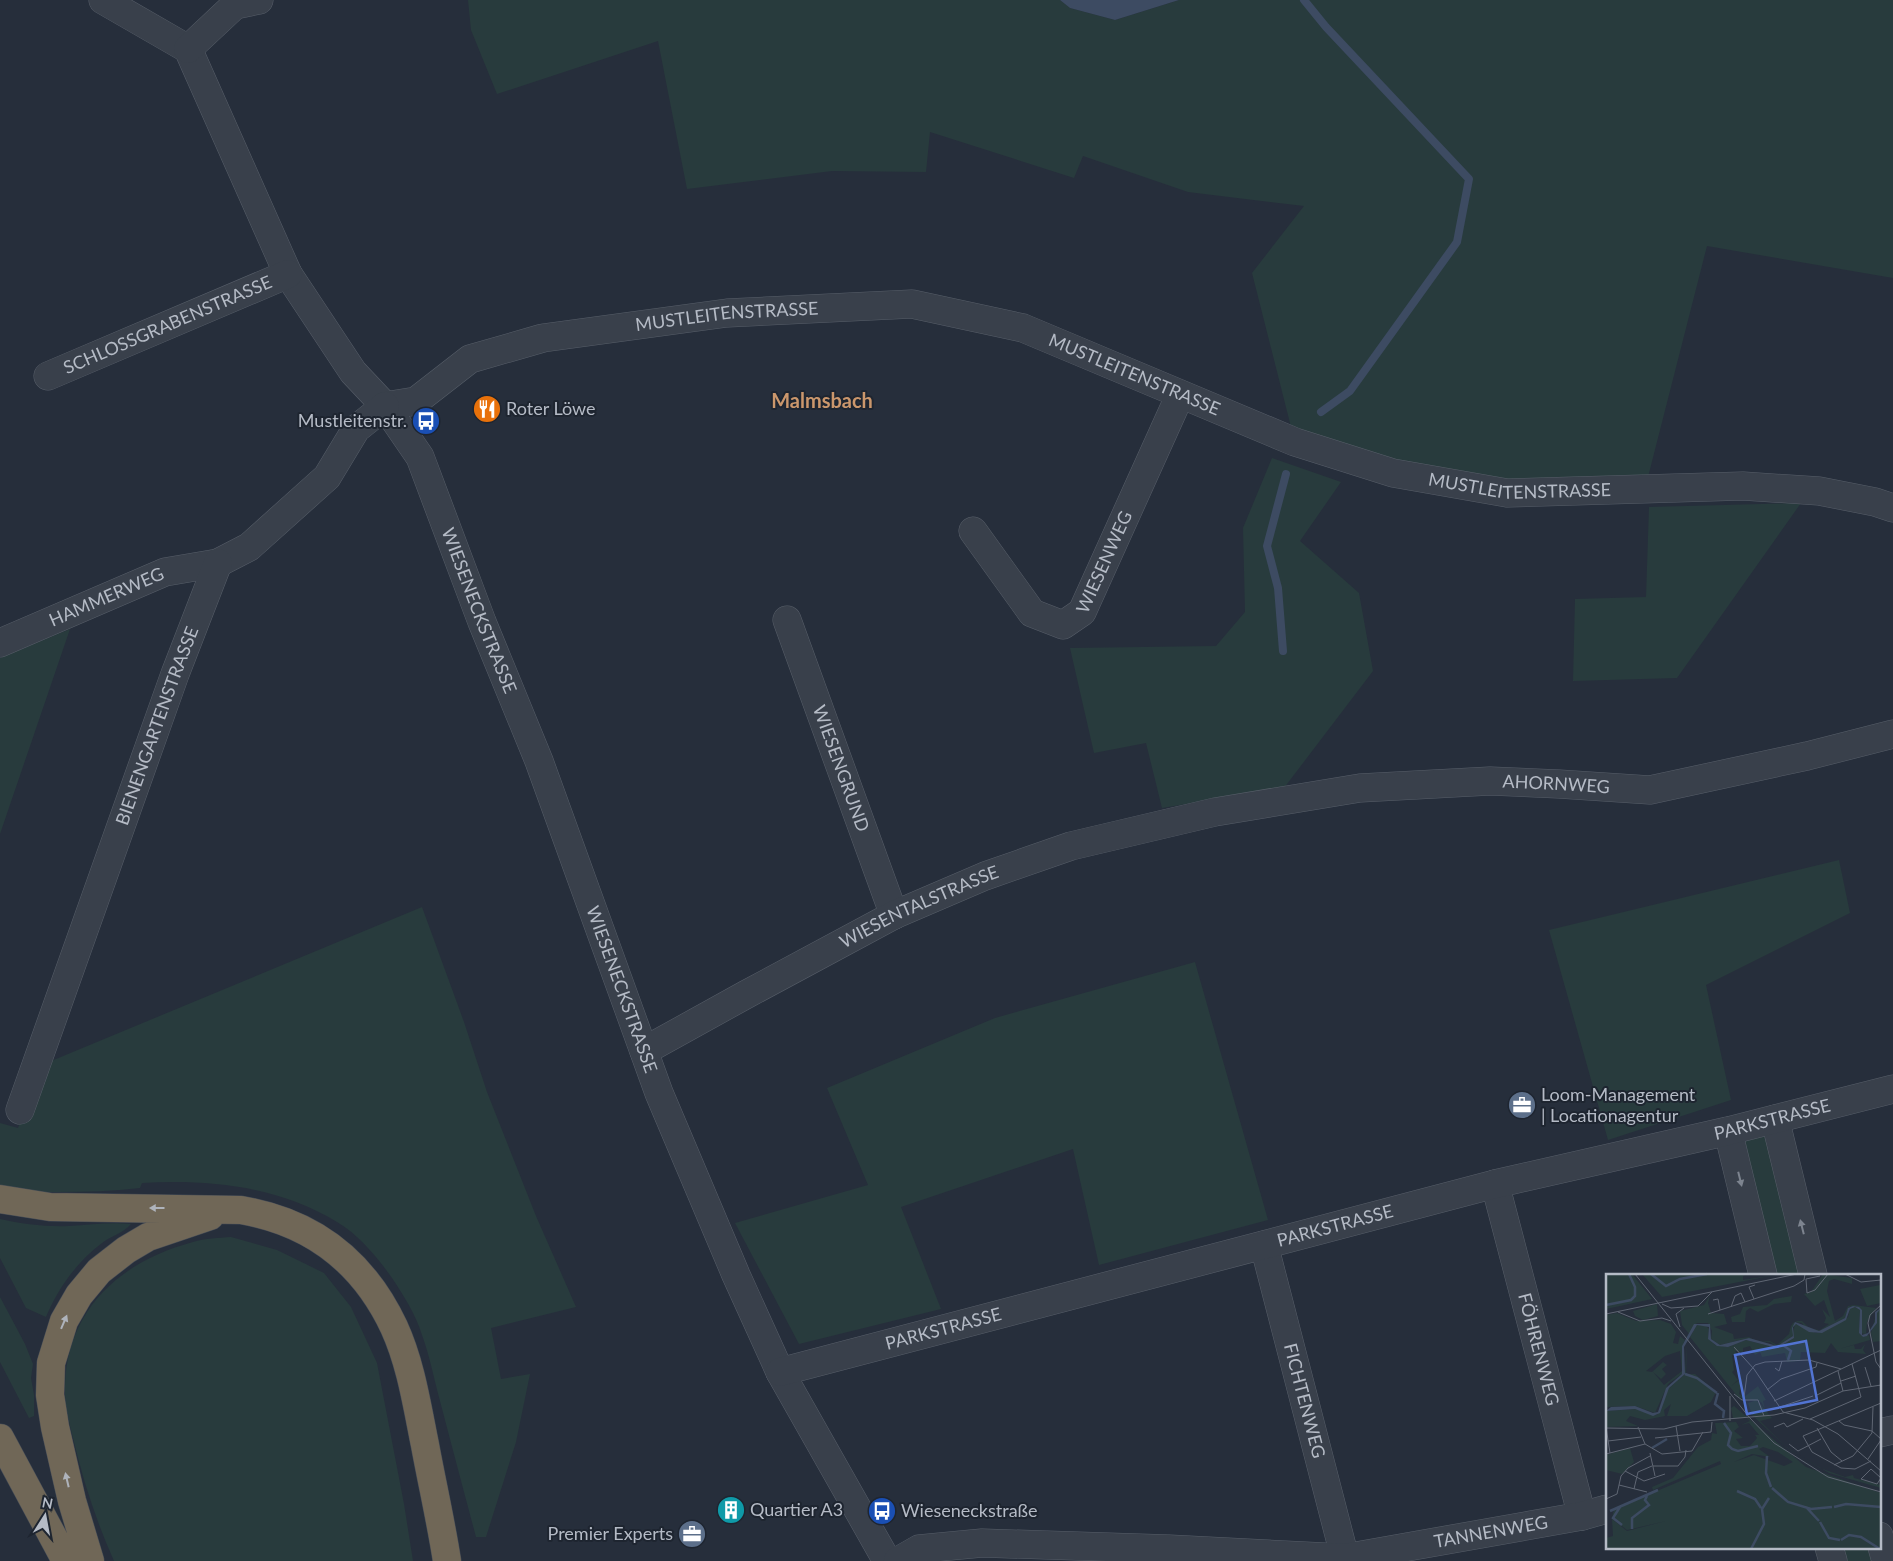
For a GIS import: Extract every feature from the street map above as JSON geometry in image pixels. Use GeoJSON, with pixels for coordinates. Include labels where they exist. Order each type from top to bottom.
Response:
{"type":"FeatureCollection","features":[{"type":"Feature","properties":{"kind":"highway"},"geometry":{"type":"LineString","coordinates":[[0,1199],[50,1207],[240,1210],[290,1223],[323,1240],[343,1256],[362,1276],[379,1300],[394,1328],[404,1355],[412,1386],[443,1555]]}},
{"type":"Feature","properties":{"kind":"highway"},"geometry":{"type":"LineString","coordinates":[[90,1561],[72,1501],[55,1427],[50,1395],[51,1363],[64,1321],[79,1295],[100,1271],[126,1250],[148,1237],[177,1226],[214,1214],[240,1210]]}},
{"type":"Feature","properties":{"kind":"highway"},"geometry":{"type":"LineString","coordinates":[[0,1438],[66,1561]]}},
{"type":"Feature","properties":{"kind":"street"},"geometry":{"type":"LineString","coordinates":[[103,0],[188,49],[235,5],[259,0]]}},
{"type":"Feature","properties":{"kind":"street","name":"SCHLOSSGRABENSTRASSE"},"geometry":{"type":"LineString","coordinates":[[188,49],[288,274],[353,372],[385,406]]}},
{"type":"Feature","properties":{"kind":"street","name":"SCHLOSSGRABENSTRASSE"},"geometry":{"type":"LineString","coordinates":[[48,376],[288,274]]}},
{"type":"Feature","properties":{"kind":"street","name":"MUSTLEITENSTRASSE"},"geometry":{"type":"LineString","coordinates":[[385,406],[416,401],[470,359],[543,338],[727,313],[912,304],[1023,328],[1295,442],[1393,473],[1507,493],[1743,486],[1819,491],[1875,502],[1893,508]]}},
{"type":"Feature","properties":{"kind":"street","name":"WIESENWEG"},"geometry":{"type":"LineString","coordinates":[[972,531],[1032,613],[1063,625],[1082,612],[1180,395]]}},
{"type":"Feature","properties":{"kind":"street"},"geometry":{"type":"LineString","coordinates":[[218,563],[249,547],[327,477],[356,430],[385,406]]}},
{"type":"Feature","properties":{"kind":"street","name":"WIESENECKSTRASSE"},"geometry":{"type":"LineString","coordinates":[[385,406],[420,458],[482,622],[539,761],[659,1093],[728,1257],[780,1372],[887,1561]]}},
{"type":"Feature","properties":{"kind":"street","name":"HAMMERWEG"},"geometry":{"type":"LineString","coordinates":[[0,643],[165,572],[218,563]]}},
{"type":"Feature","properties":{"kind":"street","name":"BIENENGARTENSTRASSE"},"geometry":{"type":"LineString","coordinates":[[20,1110],[175,674],[218,563]]}},
{"type":"Feature","properties":{"kind":"street","name":"WIESENGRUND"},"geometry":{"type":"LineString","coordinates":[[787,620],[894,915]]}},
{"type":"Feature","properties":{"kind":"street","name":"AHORNWEG"},"geometry":{"type":"LineString","coordinates":[[1215,812],[1369,787],[1490,781],[1650,790],[1807,756],[1893,734]]}},
{"type":"Feature","properties":{"kind":"street","name":"WIESENTALSTRASSE"},"geometry":{"type":"LineString","coordinates":[[644,1051],[894,915],[986,876],[1071,846],[1215,812]]}},
{"type":"Feature","properties":{"kind":"street","name":"PARKSTRASSE"},"geometry":{"type":"LineString","coordinates":[[780,1372],[1495,1184],[1728,1131],[1893,1090]]}},
{"type":"Feature","properties":{"kind":"street"},"geometry":{"type":"LineString","coordinates":[[1775,1119],[1814,1274]]}},
{"type":"Feature","properties":{"kind":"street"},"geometry":{"type":"LineString","coordinates":[[1728,1131],[1763,1274]]}},
{"type":"Feature","properties":{"kind":"street","name":"FÖHRENWEG"},"geometry":{"type":"LineString","coordinates":[[1495,1184],[1594,1513]]}},
{"type":"Feature","properties":{"kind":"street","name":"FICHTENWEG"},"geometry":{"type":"LineString","coordinates":[[1264,1245],[1345,1558]]}},
{"type":"Feature","properties":{"kind":"street"},"geometry":{"type":"LineString","coordinates":[[1880,1433],[1893,1430]]}},
{"type":"Feature","properties":{"kind":"street","name":"TANNENWEG"},"geometry":{"type":"LineString","coordinates":[[898,1561],[919,1549],[982,1543],[1169,1549],[1345,1558],[1594,1513]]}},
{"type":"Feature","properties":{"kind":"street"},"geometry":{"type":"LineString","coordinates":[[1880,1540],[1886,1561]]}},
{"type":"Feature","properties":{"kind":"street"},"geometry":{"type":"LineString","coordinates":[[1830,1548],[1833,1561]]}},
{"type":"Feature","properties":{"kind":"shaded area"},"geometry":{"type":"Polygon","coordinates":[[[468,0],[1060,0],[1070,8],[1115,20],[1179,0],[1893,0],[1893,278],[1707,246],[1647,481],[1509,484],[1401,465],[1291,427],[1252,273],[1304,206],[1188,192],[1083,156],[1074,178],[930,132],[926,172],[832,171],[687,189],[658,41],[497,94],[471,30],[468,0]]]}},
{"type":"Feature","properties":{"kind":"shaded area"},"geometry":{"type":"Polygon","coordinates":[[[1272,458],[1341,482],[1300,541],[1359,593],[1373,671],[1284,788],[1162,808],[1146,743],[1094,753],[1070,648],[1216,646],[1245,612],[1243,528],[1272,458]]]}},
{"type":"Feature","properties":{"kind":"shaded area"},"geometry":{"type":"Polygon","coordinates":[[[1801,503],[1677,678],[1573,681],[1575,599],[1646,597],[1649,507],[1801,503]]]}},
{"type":"Feature","properties":{"kind":"shaded area"},"geometry":{"type":"Polygon","coordinates":[[[70,629],[0,834],[0,658],[70,629]]]}},
{"type":"Feature","properties":{"kind":"shaded area"},"geometry":{"type":"Polygon","coordinates":[[[1839,860],[1850,913],[1706,985],[1731,1100],[1608,1140],[1549,930],[1839,860]]]}},
{"type":"Feature","properties":{"kind":"shaded area"},"geometry":{"type":"Polygon","coordinates":[[[422,907],[464,1022],[487,1092],[536,1216],[576,1307],[491,1328],[501,1379],[530,1374],[516,1442],[486,1537],[476,1537],[430,1360],[416,1320],[392,1278],[374,1254],[345,1227],[315,1210],[291,1200],[267,1193],[217,1184],[192,1182],[142,1183],[140,1188],[79,1192],[29,1192],[0,1188],[0,1123],[18,1128],[44,1064],[422,907]]]}},
{"type":"Feature","properties":{"kind":"shaded area"},"geometry":{"type":"Polygon","coordinates":[[[1195,962],[1268,1220],[1099,1265],[1073,1149],[901,1207],[941,1309],[799,1344],[735,1223],[868,1185],[827,1088],[995,1018],[1195,962]]]}},
{"type":"Feature","properties":{"kind":"shaded area"},"geometry":{"type":"Polygon","coordinates":[[[1774,1134],[1808,1274],[1776,1274],[1745,1141],[1774,1134]]]}},
{"type":"Feature","properties":{"kind":"shaded area"},"geometry":{"type":"Polygon","coordinates":[[[0,1219],[25,1224],[52,1226],[108,1223],[131,1224],[125,1230],[102,1243],[84,1258],[62,1286],[46,1317],[26,1308],[0,1258],[0,1219]]]}},
{"type":"Feature","properties":{"kind":"shaded area"},"geometry":{"type":"Polygon","coordinates":[[[231,1237],[277,1250],[324,1273],[351,1307],[377,1363],[413,1561],[114,1561],[96,1516],[68,1419],[65,1386],[68,1358],[76,1333],[88,1311],[103,1292],[122,1275],[167,1250],[212,1238],[231,1237]]]}},
{"type":"Feature","properties":{"kind":"shaded area"},"geometry":{"type":"Polygon","coordinates":[[[0,1297],[25,1344],[33,1364],[31,1378],[34,1395],[34,1416],[29,1418],[0,1362],[0,1297]]]}},
{"type":"Feature","properties":{"kind":"shaded area"},"geometry":{"type":"Polygon","coordinates":[[[1844,1548],[1877,1548],[1880,1561],[1847,1561],[1844,1548]]]}},
{"type":"Feature","properties":{"kind":"water"},"geometry":{"type":"Polygon","coordinates":[[[1060,0],[1179,0],[1115,20],[1070,8],[1060,0]]]}},
{"type":"Feature","properties":{"kind":"waterway"},"geometry":{"type":"LineString","coordinates":[[1304,0],[1326,27],[1469,179],[1457,242],[1350,391],[1321,412]]}},
{"type":"Feature","properties":{"kind":"waterway"},"geometry":{"type":"LineString","coordinates":[[1283,651],[1278,588],[1267,546],[1286,474]]}},
{"type":"Feature","properties":{"kind":"place","name":"Roter Löwe"},"geometry":{"type":"Point","coordinates":[487,409]}},
{"type":"Feature","properties":{"kind":"place","name":"Mustleitenstr."},"geometry":{"type":"Point","coordinates":[426,421]}},
{"type":"Feature","properties":{"kind":"place","name":"Loom-Management | Locationagentur"},"geometry":{"type":"Point","coordinates":[1522,1105]}},
{"type":"Feature","properties":{"kind":"place","name":"Quartier A3"},"geometry":{"type":"Point","coordinates":[731,1510]}},
{"type":"Feature","properties":{"kind":"place","name":"Wieseneckstraße"},"geometry":{"type":"Point","coordinates":[882,1511]}},
{"type":"Feature","properties":{"kind":"place","name":"Premier Experts"},"geometry":{"type":"Point","coordinates":[692,1534]}},
{"type":"Feature","properties":{"kind":"district","name":"Malmsbach"},"geometry":{"type":"Point","coordinates":[822,401]}}]}
